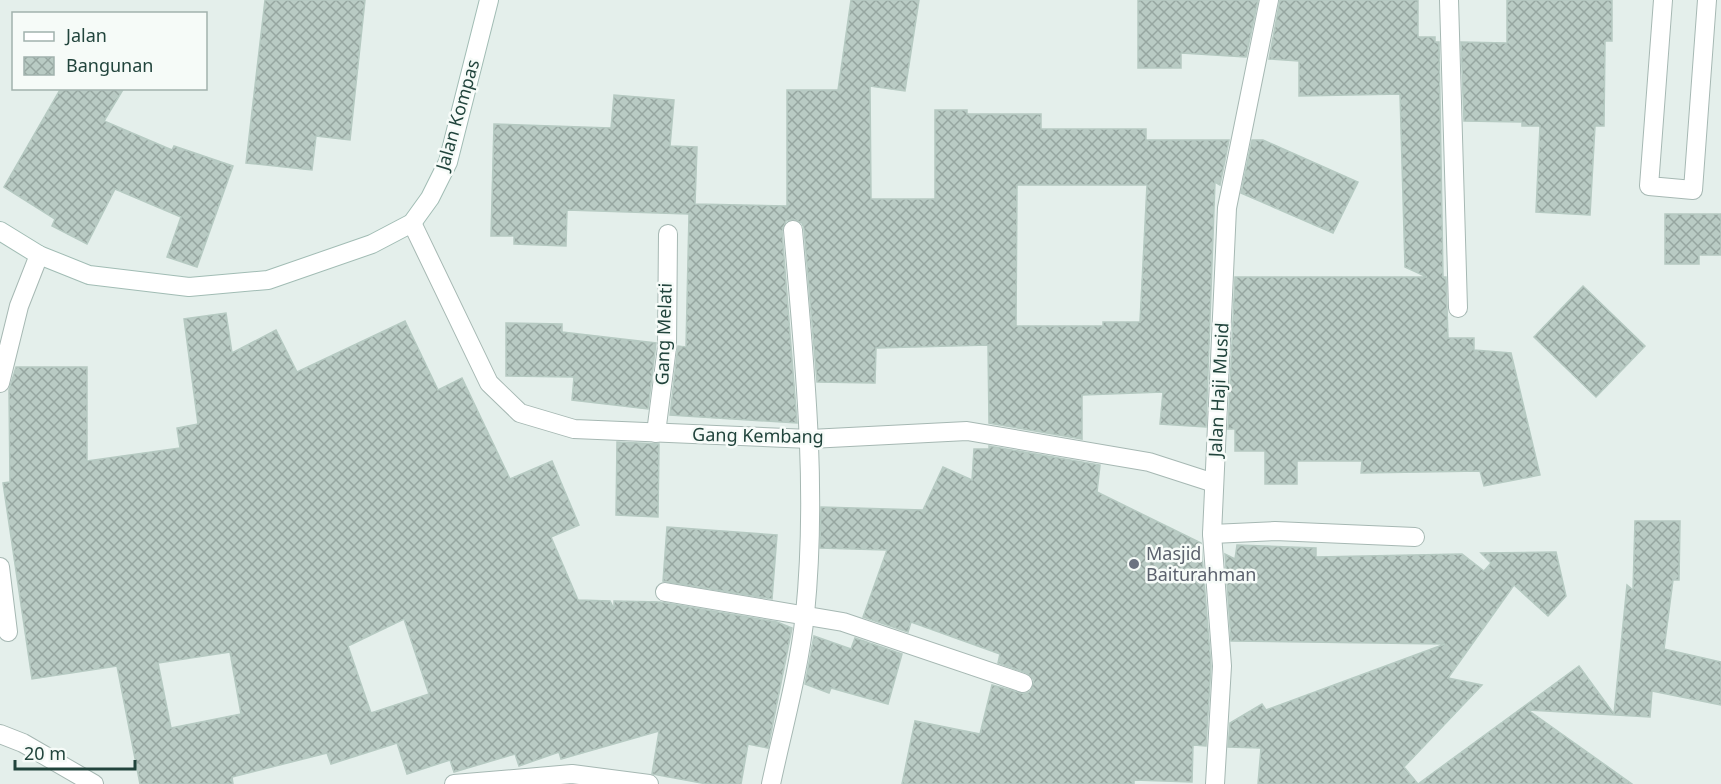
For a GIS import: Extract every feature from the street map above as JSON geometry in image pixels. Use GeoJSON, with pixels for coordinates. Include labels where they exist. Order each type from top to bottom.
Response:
{"type":"FeatureCollection","features":[{"type":"Feature","properties":{"kind":"street","name":"Jalan Kompas"},"geometry":{"type":"LineString","coordinates":[[412,223],[430,198],[448,162],[489,0]]}},
{"type":"Feature","properties":{"kind":"street","name":"Jalan Haji Musid"},"geometry":{"type":"LineString","coordinates":[[1215,784],[1222,666],[1212,534],[1227,208],[1269,0]]}},
{"type":"Feature","properties":{"kind":"street"},"geometry":{"type":"LineString","coordinates":[[1449,0],[1458,308]]}},
{"type":"Feature","properties":{"kind":"street"},"geometry":{"type":"LineString","coordinates":[[1663,0],[1649,186],[1693,190],[1707,0]]}},
{"type":"Feature","properties":{"kind":"street"},"geometry":{"type":"LineString","coordinates":[[0,231],[39,255],[89,275],[189,287],[268,280],[372,244],[412,223]]}},
{"type":"Feature","properties":{"kind":"street","name":"Gang Kembang"},"geometry":{"type":"LineString","coordinates":[[412,223],[489,383],[520,413],[574,429],[656,433],[810,439],[967,431],[1149,462],[1214,483]]}},
{"type":"Feature","properties":{"kind":"street"},"geometry":{"type":"LineString","coordinates":[[771,784],[805,616],[810,439],[794,230]]}},
{"type":"Feature","properties":{"kind":"street","name":"Gang Melati"},"geometry":{"type":"LineString","coordinates":[[656,433],[667,347],[668,234]]}},
{"type":"Feature","properties":{"kind":"street"},"geometry":{"type":"LineString","coordinates":[[0,383],[19,306],[39,255]]}},
{"type":"Feature","properties":{"kind":"street"},"geometry":{"type":"LineString","coordinates":[[1212,534],[1275,531],[1415,537]]}},
{"type":"Feature","properties":{"kind":"street"},"geometry":{"type":"LineString","coordinates":[[0,567],[8,632]]}},
{"type":"Feature","properties":{"kind":"street"},"geometry":{"type":"LineString","coordinates":[[665,592],[843,622],[1023,683]]}},
{"type":"Feature","properties":{"kind":"street"},"geometry":{"type":"LineString","coordinates":[[0,734],[23,743],[94,784]]}},
{"type":"Feature","properties":{"kind":"street"},"geometry":{"type":"LineString","coordinates":[[454,784],[572,774],[649,784]]}},
{"type":"Feature","properties":{"kind":"building"},"geometry":{"type":"Polygon","coordinates":[[[265,0],[365,0],[350,140],[316,136],[312,170],[246,163],[265,0]]]}},
{"type":"Feature","properties":{"kind":"building"},"geometry":{"type":"Polygon","coordinates":[[[851,0],[919,0],[905,91],[870,86],[871,199],[935,199],[935,110],[967,110],[967,114],[1041,114],[1041,129],[1146,129],[1146,140],[1229,140],[1220,185],[1215,182],[1206,427],[1160,424],[1163,392],[1082,395],[1082,439],[989,423],[988,345],[876,348],[875,383],[817,382],[804,229],[802,223],[793,219],[786,221],[782,231],[797,423],[670,415],[678,346],[686,347],[689,214],[567,210],[566,246],[514,244],[514,236],[491,236],[494,124],[611,128],[614,95],[674,100],[670,146],[697,147],[695,204],[787,206],[787,90],[838,90],[851,0]],[[1017,185],[1016,326],[1103,326],[1103,322],[1140,322],[1147,185],[1017,185]]]}},
{"type":"Feature","properties":{"kind":"building"},"geometry":{"type":"Polygon","coordinates":[[[1138,0],[1258,0],[1246,57],[1181,53],[1181,68],[1138,68],[1138,0]]]}},
{"type":"Feature","properties":{"kind":"building"},"geometry":{"type":"Polygon","coordinates":[[[1280,0],[1418,0],[1418,37],[1435,37],[1435,42],[1439,42],[1443,277],[1446,277],[1448,338],[1474,338],[1474,350],[1511,353],[1540,475],[1484,486],[1480,471],[1361,473],[1362,461],[1297,461],[1297,484],[1265,484],[1265,451],[1235,451],[1235,429],[1228,429],[1235,277],[1427,277],[1405,267],[1400,94],[1299,96],[1299,61],[1269,59],[1280,0]]]}},
{"type":"Feature","properties":{"kind":"building"},"geometry":{"type":"Polygon","coordinates":[[[1507,0],[1612,0],[1612,41],[1605,41],[1604,126],[1595,126],[1590,215],[1536,212],[1540,126],[1522,126],[1522,122],[1464,121],[1461,42],[1507,43],[1507,0]]]}},
{"type":"Feature","properties":{"kind":"building"},"geometry":{"type":"Polygon","coordinates":[[[60,90],[123,90],[104,121],[172,150],[174,146],[233,166],[197,267],[167,257],[181,217],[115,189],[87,244],[52,226],[55,219],[4,187],[60,90]]]}},
{"type":"Feature","properties":{"kind":"building"},"geometry":{"type":"Polygon","coordinates":[[[1252,140],[1263,140],[1358,182],[1333,233],[1241,193],[1252,140]]]}},
{"type":"Feature","properties":{"kind":"building"},"geometry":{"type":"Polygon","coordinates":[[[1665,214],[1721,214],[1721,255],[1699,255],[1699,264],[1665,264],[1665,214]]]}},
{"type":"Feature","properties":{"kind":"building"},"geometry":{"type":"Polygon","coordinates":[[[1583,286],[1645,346],[1596,397],[1534,337],[1583,286]]]}},
{"type":"Feature","properties":{"kind":"building"},"geometry":{"type":"Polygon","coordinates":[[[226,313],[232,353],[276,330],[297,372],[405,321],[438,390],[462,378],[510,479],[552,461],[579,525],[551,537],[578,600],[610,601],[614,609],[614,601],[660,602],[777,622],[792,628],[768,748],[748,744],[741,784],[707,784],[652,774],[659,731],[561,759],[559,752],[519,766],[515,754],[454,772],[450,760],[407,774],[397,743],[331,764],[327,753],[232,777],[233,784],[140,784],[117,666],[32,679],[3,483],[10,482],[9,390],[16,367],[87,367],[87,461],[180,448],[177,428],[198,424],[184,319],[226,313]],[[404,619],[348,646],[371,713],[429,694],[404,619]],[[230,652],[158,663],[171,728],[241,714],[230,652]]]}},
{"type":"Feature","properties":{"kind":"building"},"geometry":{"type":"Polygon","coordinates":[[[506,323],[562,324],[562,332],[656,343],[648,409],[572,400],[574,377],[506,376],[506,323]]]}},
{"type":"Feature","properties":{"kind":"building"},"geometry":{"type":"Polygon","coordinates":[[[617,442],[659,444],[658,517],[616,515],[617,442]]]}},
{"type":"Feature","properties":{"kind":"building"},"geometry":{"type":"Polygon","coordinates":[[[989,446],[1100,465],[1097,492],[1201,543],[1211,666],[1206,746],[1193,745],[1192,782],[1134,780],[1134,784],[902,784],[915,721],[980,734],[992,685],[1025,694],[1031,691],[1034,680],[1027,673],[998,663],[1000,654],[911,622],[908,632],[863,617],[887,550],[820,548],[821,507],[923,510],[943,467],[972,480],[974,449],[989,449],[989,446]]]}},
{"type":"Feature","properties":{"kind":"building"},"geometry":{"type":"Polygon","coordinates":[[[1635,521],[1680,521],[1679,580],[1673,580],[1664,649],[1721,662],[1721,705],[1652,691],[1650,717],[1528,710],[1632,784],[1418,784],[1579,666],[1614,714],[1627,585],[1633,590],[1635,521]]]}},
{"type":"Feature","properties":{"kind":"building"},"geometry":{"type":"Polygon","coordinates":[[[667,527],[777,535],[772,599],[663,581],[667,527]]]}},
{"type":"Feature","properties":{"kind":"building"},"geometry":{"type":"Polygon","coordinates":[[[1237,545],[1316,548],[1316,557],[1462,554],[1484,571],[1491,563],[1481,553],[1556,552],[1566,596],[1548,616],[1514,585],[1448,678],[1482,685],[1404,767],[1418,784],[1258,784],[1261,748],[1228,747],[1230,723],[1262,704],[1266,710],[1445,644],[1231,641],[1225,554],[1235,559],[1237,545]]]}},
{"type":"Feature","properties":{"kind":"building"},"geometry":{"type":"Polygon","coordinates":[[[814,636],[851,649],[855,638],[902,654],[888,704],[831,688],[829,693],[805,684],[814,636]]]}},
{"type":"Feature","properties":{"kind":"place","name":"Masjid Baiturahman"},"geometry":{"type":"Point","coordinates":[1134,564]}}]}
